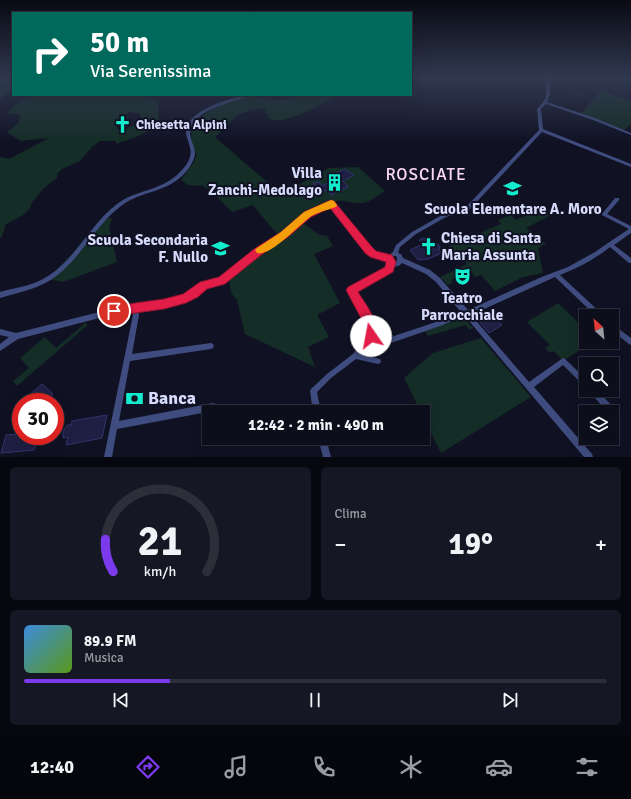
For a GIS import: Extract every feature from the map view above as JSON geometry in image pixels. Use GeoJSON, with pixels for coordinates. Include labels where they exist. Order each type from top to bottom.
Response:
{"type":"FeatureCollection","features":[{"type":"Feature","properties":{"kind":"street"},"geometry":{"type":"LineString","coordinates":[[0,295],[34,285],[52,276],[74,255],[110,212],[122,203],[157,189],[171,182],[180,175],[193,156],[193,149],[188,131],[192,122],[203,112],[220,103],[233,99]]}},
{"type":"Feature","properties":{"kind":"street"},"geometry":{"type":"LineString","coordinates":[[316,405],[313,392],[329,376],[355,356],[372,333],[369,321],[351,290],[389,269],[392,254],[395,254],[398,246],[414,233],[444,216],[468,208],[541,130],[539,109],[546,103],[547,99]]}},
{"type":"Feature","properties":{"kind":"street"},"geometry":{"type":"LineString","coordinates":[[546,103],[594,119],[631,134]]}},
{"type":"Feature","properties":{"kind":"street"},"geometry":{"type":"LineString","coordinates":[[541,130],[631,166]]}},
{"type":"Feature","properties":{"kind":"street"},"geometry":{"type":"LineString","coordinates":[[371,336],[383,340],[391,340],[465,313],[570,269],[631,229],[604,214],[617,199]]}},
{"type":"Feature","properties":{"kind":"street"},"geometry":{"type":"LineString","coordinates":[[0,348],[16,336],[123,309],[134,309],[164,304],[186,298],[204,285],[221,281],[257,252],[284,235],[307,215],[331,203],[368,250],[390,260],[395,264],[399,263],[401,260]]}},
{"type":"Feature","properties":{"kind":"street"},"geometry":{"type":"LineString","coordinates":[[610,244],[631,261]]}},
{"type":"Feature","properties":{"kind":"street"},"geometry":{"type":"LineString","coordinates":[[395,254],[401,260],[428,272],[438,280],[589,457]]}},
{"type":"Feature","properties":{"kind":"street"},"geometry":{"type":"LineString","coordinates":[[556,275],[592,309]]}},
{"type":"Feature","properties":{"kind":"street"},"geometry":{"type":"LineString","coordinates":[[108,457],[136,315],[134,309]]}},
{"type":"Feature","properties":{"kind":"street"},"geometry":{"type":"LineString","coordinates":[[0,332],[16,336]]}},
{"type":"Feature","properties":{"kind":"street"},"geometry":{"type":"LineString","coordinates":[[619,333],[631,342]]}},
{"type":"Feature","properties":{"kind":"street"},"geometry":{"type":"LineString","coordinates":[[128,358],[211,346]]}},
{"type":"Feature","properties":{"kind":"street"},"geometry":{"type":"LineString","coordinates":[[355,356],[378,362]]}},
{"type":"Feature","properties":{"kind":"street"},"geometry":{"type":"LineString","coordinates":[[529,386],[563,361],[579,377]]}},
{"type":"Feature","properties":{"kind":"street"},"geometry":{"type":"LineString","coordinates":[[598,397],[606,405]]}},
{"type":"Feature","properties":{"kind":"street"},"geometry":{"type":"LineString","coordinates":[[114,426],[202,409]]}},
{"type":"Feature","properties":{"kind":"street"},"geometry":{"type":"LineString","coordinates":[[323,445],[326,457]]}},
{"type":"Feature","properties":{"kind":"green space"},"geometry":{"type":"Polygon","coordinates":[[[23,99],[152,99],[158,102],[159,121],[145,133],[116,144],[116,141],[100,141],[92,147],[80,161],[62,169],[57,174],[57,178],[43,189],[33,201],[30,208],[23,215],[6,224],[0,239],[0,157],[9,159],[49,138],[21,141],[7,132],[18,123],[21,115],[6,113],[23,99]],[[130,112],[119,118],[117,129],[123,130],[142,122],[140,114],[130,112]]]}},
{"type":"Feature","properties":{"kind":"green space"},"geometry":{"type":"Polygon","coordinates":[[[239,99],[331,99],[305,112],[285,119],[270,119],[265,110],[261,108],[251,110],[237,115],[215,137],[281,194],[329,168],[358,167],[385,191],[364,203],[337,201],[321,207],[306,216],[280,238],[253,205],[232,212],[213,193],[203,186],[188,185],[181,180],[197,155],[191,137],[192,130],[199,118],[214,109],[239,99]]]}},
{"type":"Feature","properties":{"kind":"green space"},"geometry":{"type":"Polygon","coordinates":[[[593,99],[626,99],[631,101],[631,124],[624,130],[580,114],[593,99]]]}},
{"type":"Feature","properties":{"kind":"green space"},"geometry":{"type":"Polygon","coordinates":[[[543,208],[551,215],[526,228],[546,244],[538,248],[543,273],[523,277],[495,291],[481,275],[475,277],[470,269],[451,280],[453,283],[448,285],[440,277],[467,264],[449,246],[501,224],[498,220],[511,215],[516,220],[543,208]]]}},
{"type":"Feature","properties":{"kind":"green space"},"geometry":{"type":"Polygon","coordinates":[[[112,218],[109,227],[117,262],[63,282],[48,279],[72,254],[101,219],[112,218]]]}},
{"type":"Feature","properties":{"kind":"green space"},"geometry":{"type":"Polygon","coordinates":[[[302,222],[318,234],[327,236],[333,246],[314,254],[340,303],[317,315],[329,337],[308,347],[315,367],[245,334],[237,300],[231,293],[229,277],[255,255],[285,236],[302,222]]]}},
{"type":"Feature","properties":{"kind":"green space"},"geometry":{"type":"Polygon","coordinates":[[[558,303],[579,323],[579,349],[581,349],[563,361],[554,351],[550,353],[545,348],[550,345],[527,322],[558,303]]]}},
{"type":"Feature","properties":{"kind":"green space"},"geometry":{"type":"Polygon","coordinates":[[[462,315],[473,328],[469,330],[466,325],[428,336],[425,331],[446,324],[462,315]]]}},
{"type":"Feature","properties":{"kind":"green space"},"geometry":{"type":"Polygon","coordinates":[[[85,323],[88,325],[17,386],[13,381],[29,368],[20,358],[45,337],[56,348],[85,323]]]}},
{"type":"Feature","properties":{"kind":"green space"},"geometry":{"type":"Polygon","coordinates":[[[481,338],[531,397],[441,453],[430,431],[430,405],[418,405],[404,378],[433,353],[481,338]]]}},
{"type":"Feature","properties":{"kind":"building","name":"Villa Zanchi-Medolago"},"geometry":{"type":"Polygon","coordinates":[[[345,169],[354,175],[343,181],[348,187],[331,195],[327,190],[315,194],[312,189],[317,188],[313,183],[319,182],[322,186],[332,181],[328,177],[345,169]]]}},
{"type":"Feature","properties":{"kind":"building","name":"Chiesa di Santa Maria Assunta"},"geometry":{"type":"Polygon","coordinates":[[[427,237],[432,242],[440,246],[439,250],[442,253],[428,259],[418,260],[410,250],[423,244],[419,240],[427,237]]]}},
{"type":"Feature","properties":{"kind":"building"},"geometry":{"type":"Polygon","coordinates":[[[483,311],[485,313],[489,311],[502,325],[489,333],[474,315],[483,311]]]}},
{"type":"Feature","properties":{"kind":"building"},"geometry":{"type":"Polygon","coordinates":[[[42,384],[52,393],[32,393],[42,384]]]}},
{"type":"Feature","properties":{"kind":"building"},"geometry":{"type":"Polygon","coordinates":[[[107,415],[102,438],[66,445],[68,437],[64,438],[64,430],[67,425],[71,425],[72,421],[107,415]]]}},
{"type":"Feature","properties":{"kind":"building"},"geometry":{"type":"Polygon","coordinates":[[[12,434],[12,445],[36,445],[34,450],[1,453],[6,435],[12,434]]]}},
{"type":"Feature","properties":{"kind":"slow traffic"},"geometry":{"type":"LineString","coordinates":[[260,250],[284,235],[307,215],[331,203],[333,205]]}},
{"type":"Feature","properties":{"kind":"place","name":"Chiesetta Alpini"},"geometry":{"type":"Point","coordinates":[123,124]}},
{"type":"Feature","properties":{"kind":"place","name":"Villa Zanchi-Medolago"},"geometry":{"type":"Point","coordinates":[335,182]}},
{"type":"Feature","properties":{"kind":"place","name":"Scuola Elementare A. Moro"},"geometry":{"type":"Point","coordinates":[513,188]}},
{"type":"Feature","properties":{"kind":"place","name":"Chiesa di Santa Maria Assunta"},"geometry":{"type":"Point","coordinates":[428,247]}},
{"type":"Feature","properties":{"kind":"place","name":"Scuola Secondaria F. Nullo"},"geometry":{"type":"Point","coordinates":[221,249]}},
{"type":"Feature","properties":{"kind":"place","name":"Teatro Parrocchiale"},"geometry":{"type":"Point","coordinates":[462,277]}},
{"type":"Feature","properties":{"kind":"place","name":"Banca"},"geometry":{"type":"Point","coordinates":[135,398]}},
{"type":"Feature","properties":{"kind":"district","name":"ROSCIATE"},"geometry":{"type":"Point","coordinates":[426,174]}},
{"type":"Feature","properties":{"kind":"route"},"geometry":{"type":"LineString","coordinates":[[114,311],[164,304],[186,298],[209,283],[218,283],[257,252],[284,235],[307,215],[331,203],[368,250],[374,254],[389,258],[391,262],[389,269],[351,290],[369,321],[372,333],[371,336]]}}]}
